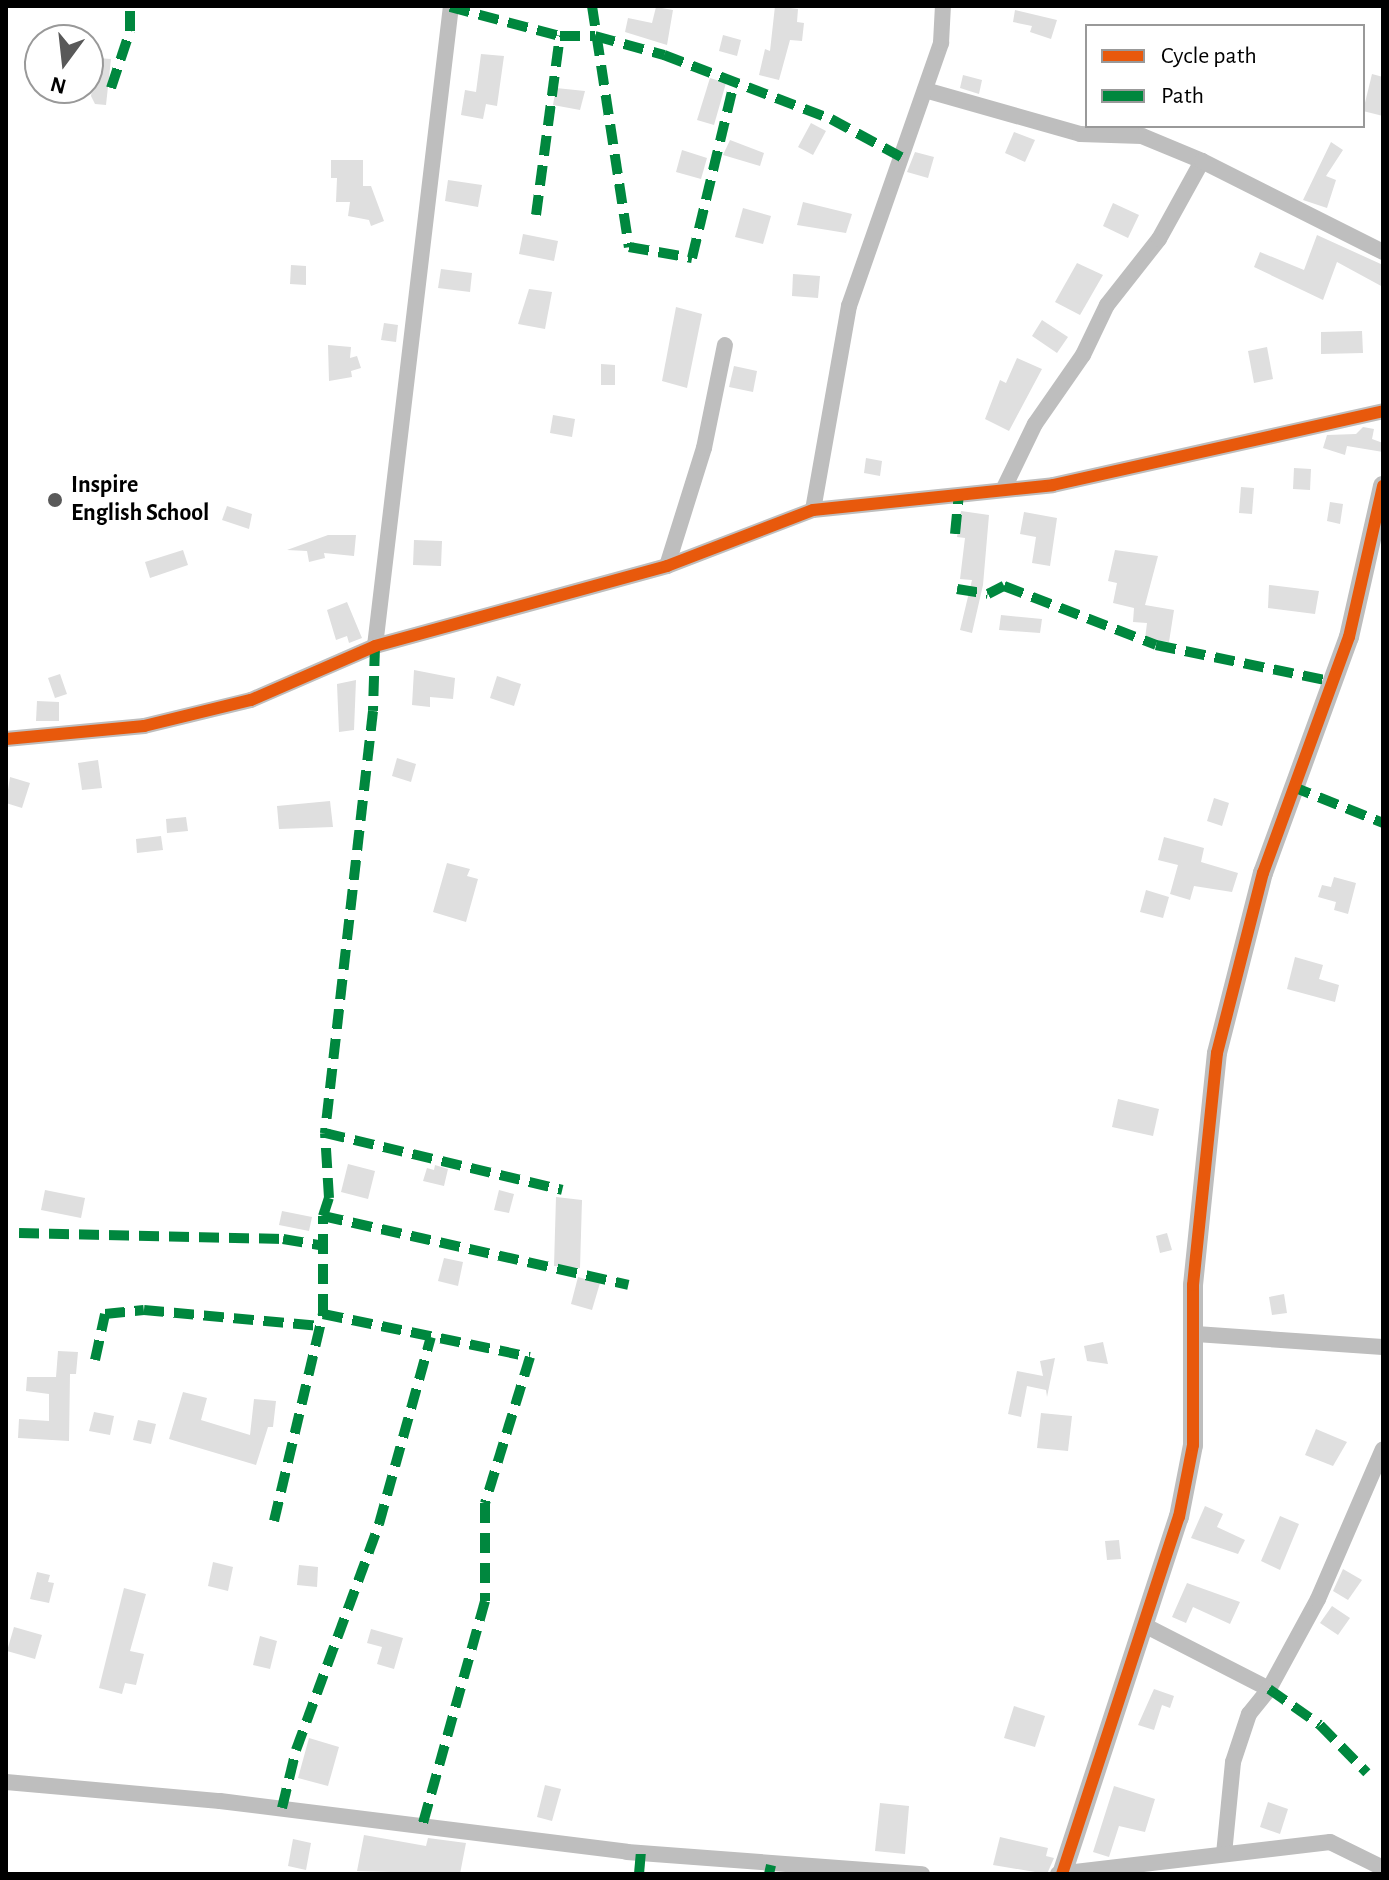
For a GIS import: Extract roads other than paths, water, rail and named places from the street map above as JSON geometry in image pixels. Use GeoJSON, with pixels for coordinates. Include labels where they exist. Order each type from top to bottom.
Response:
{"type":"FeatureCollection","features":[{"type":"Feature","properties":{"kind":"street"},"geometry":{"type":"LineString","coordinates":[[375,646],[451,6]]}},
{"type":"Feature","properties":{"kind":"street"},"geometry":{"type":"LineString","coordinates":[[813,510],[849,306],[941,43],[943,6]]}},
{"type":"Feature","properties":{"kind":"street"},"geometry":{"type":"LineString","coordinates":[[925,90],[1080,134],[1142,136],[1202,161],[1383,252]]}},
{"type":"Feature","properties":{"kind":"street"},"geometry":{"type":"LineString","coordinates":[[1004,488],[1035,424],[1083,355],[1107,305],[1159,239],[1202,161]]}},
{"type":"Feature","properties":{"kind":"street"},"geometry":{"type":"LineString","coordinates":[[667,566],[704,448],[725,345]]}},
{"type":"Feature","properties":{"kind":"street"},"geometry":{"type":"LineString","coordinates":[[6,739],[144,726],[251,700],[375,646],[667,566],[813,510],[1053,485],[1383,411]]}},
{"type":"Feature","properties":{"kind":"street"},"geometry":{"type":"LineString","coordinates":[[1382,495],[1349,637],[1263,873],[1217,1053],[1194,1274],[1193,1445],[1179,1517],[1146,1626],[1061,1873],[1330,1842],[1383,1868]]}},
{"type":"Feature","properties":{"kind":"street"},"geometry":{"type":"LineString","coordinates":[[1196,1334],[1383,1347]]}},
{"type":"Feature","properties":{"kind":"street"},"geometry":{"type":"LineString","coordinates":[[1224,1854],[1233,1762],[1249,1714],[1269,1689],[1318,1599],[1383,1449]]}},
{"type":"Feature","properties":{"kind":"street"},"geometry":{"type":"LineString","coordinates":[[1146,1626],[1269,1689]]}},
{"type":"Feature","properties":{"kind":"street"},"geometry":{"type":"LineString","coordinates":[[6,1782],[220,1801],[627,1852],[922,1874]]}},
{"type":"Feature","properties":{"kind":"place","name":"Inspire English School"},"geometry":{"type":"Point","coordinates":[55,500]}}]}
